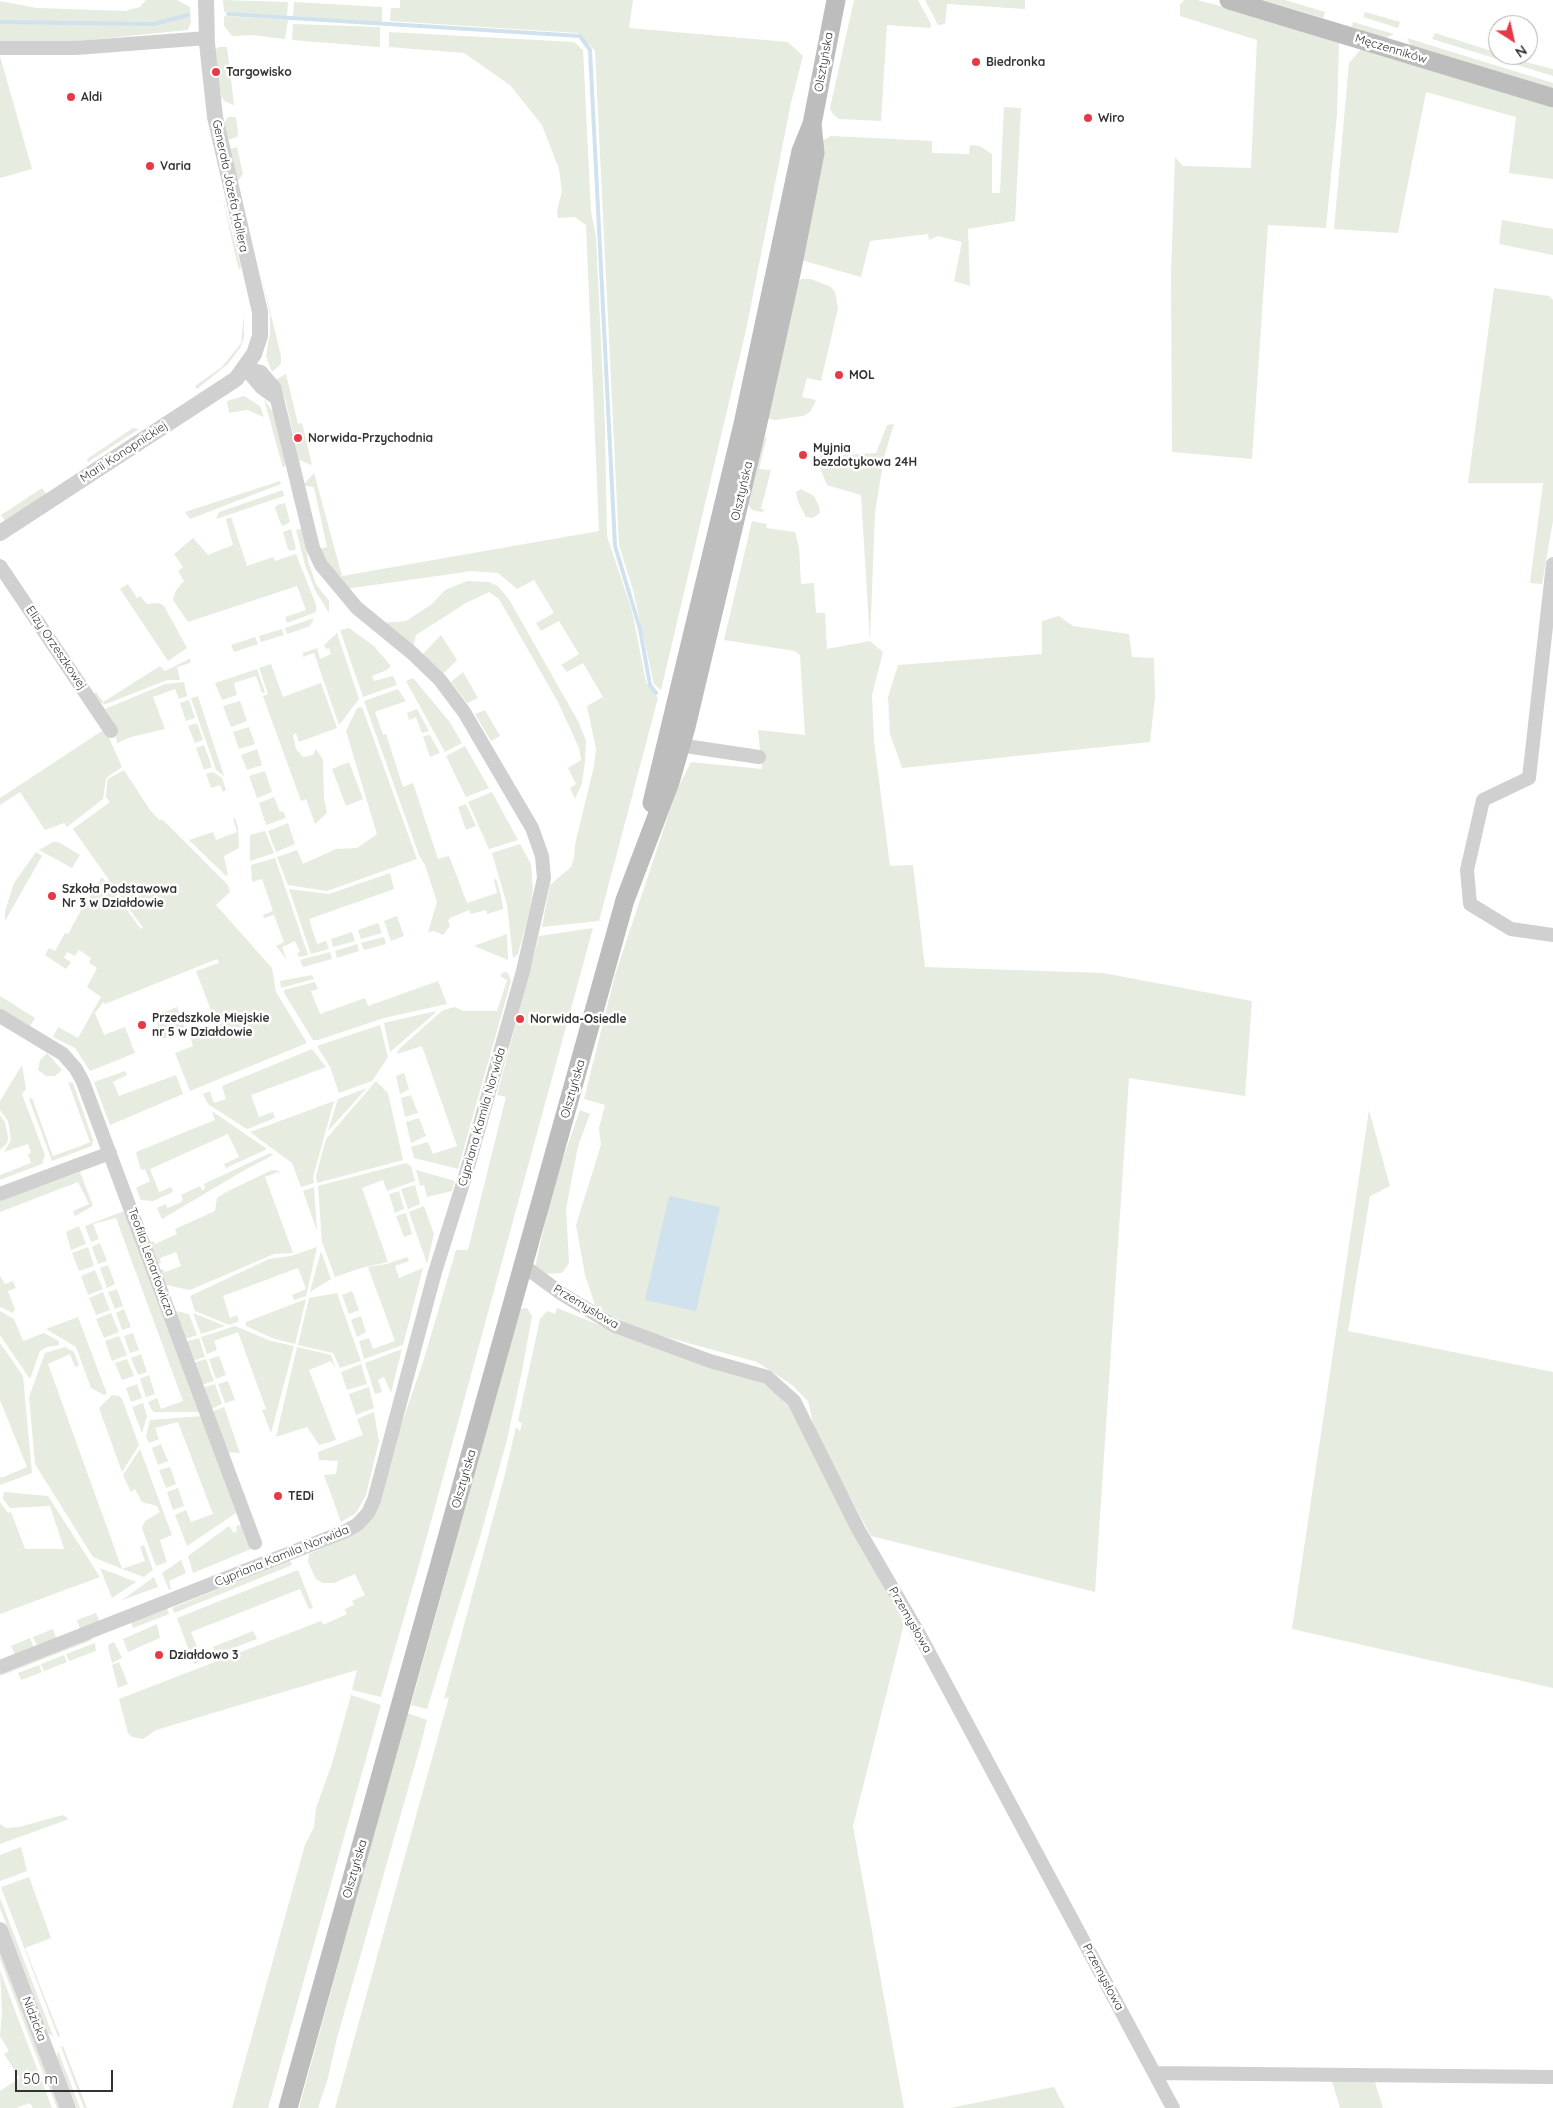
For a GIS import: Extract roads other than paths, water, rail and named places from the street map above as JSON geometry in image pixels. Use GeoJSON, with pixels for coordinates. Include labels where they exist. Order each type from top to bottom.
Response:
{"type":"FeatureCollection","features":[{"type":"Feature","properties":{"kind":"main road","name":"Olsztyńska"},"geometry":{"type":"LineString","coordinates":[[288,2108],[625,900],[642,851],[673,744],[800,151],[812,124],[836,0]]}},
{"type":"Feature","properties":{"kind":"main road","name":"Męczenników"},"geometry":{"type":"LineString","coordinates":[[1229,0],[1553,98]]}},
{"type":"Feature","properties":{"kind":"street","name":"Generała Józefa Hallera"},"geometry":{"type":"LineString","coordinates":[[206,0],[207,38],[215,117],[260,312],[260,336],[254,354],[245,368]]}},
{"type":"Feature","properties":{"kind":"street"},"geometry":{"type":"LineString","coordinates":[[0,48],[85,48],[207,38]]}},
{"type":"Feature","properties":{"kind":"street","name":"Cypriana Kamila Norwida"},"geometry":{"type":"LineString","coordinates":[[0,1667],[346,1531],[358,1524],[368,1513],[374,1500],[435,1272],[465,1178],[520,980],[544,878],[542,856],[532,828],[464,712],[440,680],[412,653],[357,608],[321,565],[313,548],[288,437],[276,398],[261,387],[245,368]]}},
{"type":"Feature","properties":{"kind":"street","name":"Marii Konopnickiej"},"geometry":{"type":"LineString","coordinates":[[0,533],[236,379],[245,368]]}},
{"type":"Feature","properties":{"kind":"street"},"geometry":{"type":"LineString","coordinates":[[1553,564],[1529,778],[1483,800],[1467,870],[1470,904],[1511,929],[1553,935]]}},
{"type":"Feature","properties":{"kind":"street","name":"Elizy Orzeszkowej"},"geometry":{"type":"LineString","coordinates":[[0,566],[112,731]]}},
{"type":"Feature","properties":{"kind":"street"},"geometry":{"type":"LineString","coordinates":[[673,744],[759,757]]}},
{"type":"Feature","properties":{"kind":"street","name":"Teofila Lenartowicza"},"geometry":{"type":"LineString","coordinates":[[0,1016],[63,1054],[76,1069],[130,1205],[255,1543]]}},
{"type":"Feature","properties":{"kind":"street"},"geometry":{"type":"LineString","coordinates":[[0,1194],[110,1153]]}},
{"type":"Feature","properties":{"kind":"street","name":"Przemysłowa"},"geometry":{"type":"LineString","coordinates":[[524,1266],[562,1294],[615,1326],[710,1361],[767,1377],[794,1401],[835,1478],[858,1530],[919,1634],[1173,2108]]}},
{"type":"Feature","properties":{"kind":"street","name":"Nidzicka"},"geometry":{"type":"LineString","coordinates":[[0,1930],[68,2108]]}},
{"type":"Feature","properties":{"kind":"street"},"geometry":{"type":"LineString","coordinates":[[1155,2073],[1553,2077]]}},
{"type":"Feature","properties":{"kind":"water"},"geometry":{"type":"Polygon","coordinates":[[[669,1196],[720,1207],[696,1311],[645,1300],[669,1196]]]}},
{"type":"Feature","properties":{"kind":"waterway"},"geometry":{"type":"LineString","coordinates":[[228,14],[580,36],[590,50],[615,546],[640,629],[650,685],[656,693]]}},
{"type":"Feature","properties":{"kind":"waterway"},"geometry":{"type":"LineString","coordinates":[[0,22],[154,24],[188,15]]}},
{"type":"Feature","properties":{"kind":"place","name":"Biedronka"},"geometry":{"type":"Point","coordinates":[976,62]}},
{"type":"Feature","properties":{"kind":"place","name":"Targowisko"},"geometry":{"type":"Point","coordinates":[216,72]}},
{"type":"Feature","properties":{"kind":"place","name":"Aldi"},"geometry":{"type":"Point","coordinates":[71,97]}},
{"type":"Feature","properties":{"kind":"place","name":"Wiro"},"geometry":{"type":"Point","coordinates":[1088,118]}},
{"type":"Feature","properties":{"kind":"place","name":"Varia"},"geometry":{"type":"Point","coordinates":[150,166]}},
{"type":"Feature","properties":{"kind":"place","name":"MOL"},"geometry":{"type":"Point","coordinates":[839,375]}},
{"type":"Feature","properties":{"kind":"place","name":"Norwida-Przychodnia"},"geometry":{"type":"Point","coordinates":[298,438]}},
{"type":"Feature","properties":{"kind":"place","name":"Myjnia bezdotykowa 24H"},"geometry":{"type":"Point","coordinates":[803,455]}},
{"type":"Feature","properties":{"kind":"place","name":"Szkoła Podstawowa Nr 3 w Działdowie"},"geometry":{"type":"Point","coordinates":[52,896]}},
{"type":"Feature","properties":{"kind":"place","name":"Norwida-Osiedle"},"geometry":{"type":"Point","coordinates":[520,1019]}},
{"type":"Feature","properties":{"kind":"place","name":"Przedszkole Miejskie nr 5 w Działdowie"},"geometry":{"type":"Point","coordinates":[142,1025]}},
{"type":"Feature","properties":{"kind":"place","name":"TEDi"},"geometry":{"type":"Point","coordinates":[278,1496]}},
{"type":"Feature","properties":{"kind":"place","name":"Działdowo 3"},"geometry":{"type":"Point","coordinates":[159,1655]}}]}
